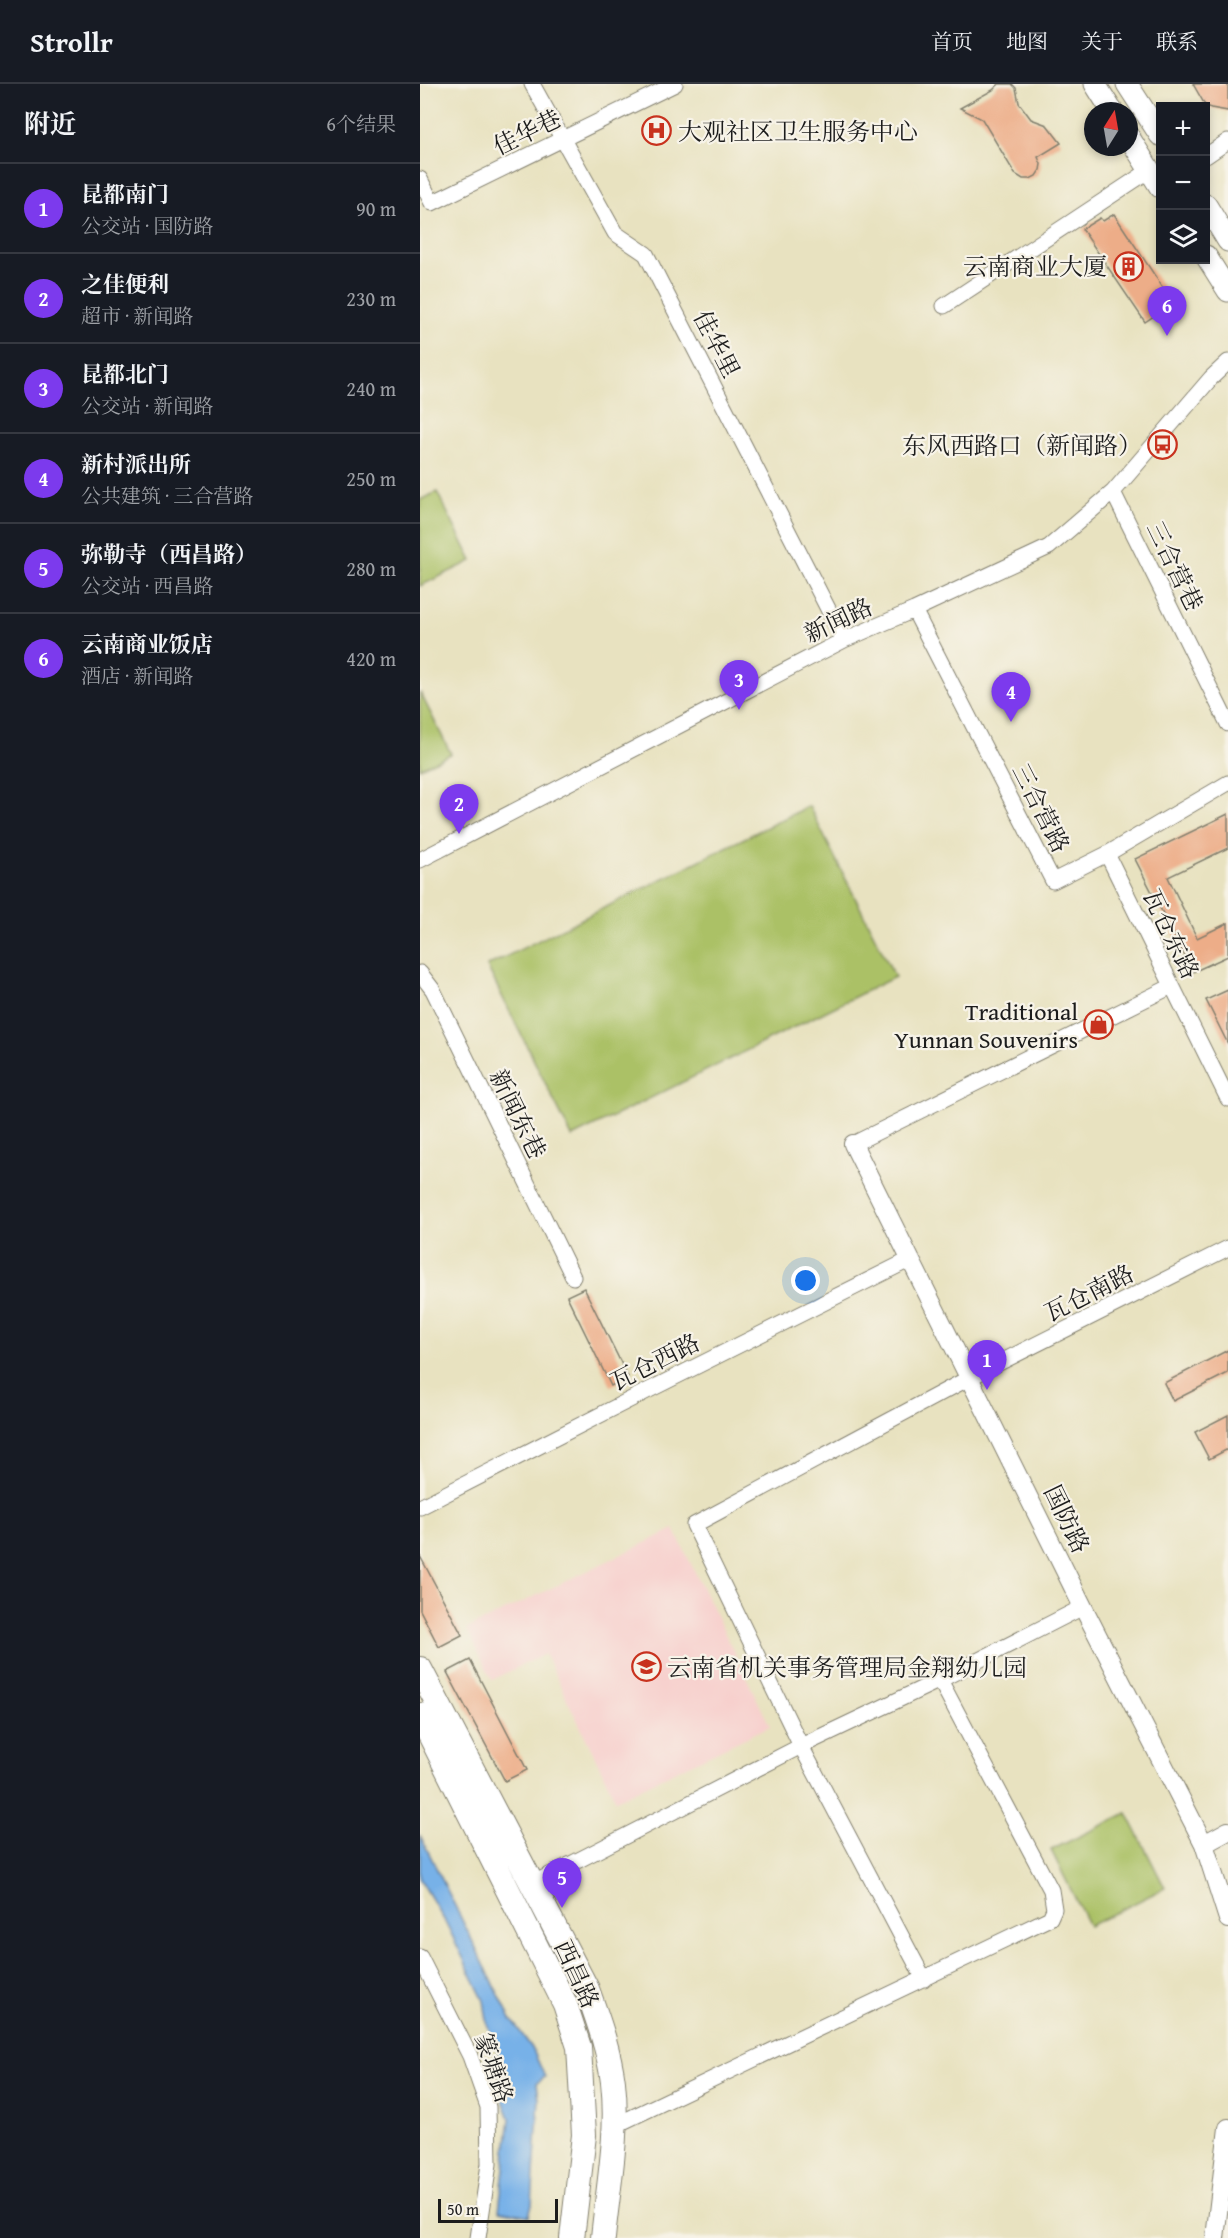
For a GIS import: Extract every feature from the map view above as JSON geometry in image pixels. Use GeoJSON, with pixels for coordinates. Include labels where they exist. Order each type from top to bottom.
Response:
{"type":"FeatureCollection","features":[{"type":"Feature","properties":{"kind":"main road"},"geometry":{"type":"LineString","coordinates":[[1095,84],[1106,102]]}},
{"type":"Feature","properties":{"kind":"main road"},"geometry":{"type":"LineString","coordinates":[[1127,84],[1156,128]]}},
{"type":"Feature","properties":{"kind":"main road"},"geometry":{"type":"LineString","coordinates":[[1138,152],[1155,179]]}},
{"type":"Feature","properties":{"kind":"main road"},"geometry":{"type":"LineString","coordinates":[[1209,210],[1228,241]]}},
{"type":"Feature","properties":{"kind":"main road"},"geometry":{"type":"LineString","coordinates":[[1210,262],[1228,291]]}},
{"type":"Feature","properties":{"kind":"main road","name":"西昌路"},"geometry":{"type":"LineString","coordinates":[[420,1669],[588,1989],[603,2036],[613,2082],[614,2126],[603,2238]]}},
{"type":"Feature","properties":{"kind":"main road","name":"西昌路"},"geometry":{"type":"LineString","coordinates":[[420,1715],[565,2004],[579,2047],[584,2135],[572,2238]]}},
{"type":"Feature","properties":{"kind":"street","name":"佳华里"},"geometry":{"type":"LineString","coordinates":[[532,84],[615,233],[646,254],[844,640]]}},
{"type":"Feature","properties":{"kind":"street","name":"佳华巷"},"geometry":{"type":"LineString","coordinates":[[420,179],[432,203],[675,84]]}},
{"type":"Feature","properties":{"kind":"street"},"geometry":{"type":"LineString","coordinates":[[1210,153],[1228,141]]}},
{"type":"Feature","properties":{"kind":"street"},"geometry":{"type":"LineString","coordinates":[[944,306],[1155,179]]}},
{"type":"Feature","properties":{"kind":"street","name":"新闻路"},"geometry":{"type":"LineString","coordinates":[[420,860],[844,640],[1049,547],[1113,492],[1211,378],[1228,362]]}},
{"type":"Feature","properties":{"kind":"street","name":"三合营巷"},"geometry":{"type":"LineString","coordinates":[[1113,492],[1228,723]]}},
{"type":"Feature","properties":{"kind":"street","name":"三合营路"},"geometry":{"type":"LineString","coordinates":[[914,610],[1053,881],[1107,854],[1228,783]]}},
{"type":"Feature","properties":{"kind":"street","name":"瓦仓东路"},"geometry":{"type":"LineString","coordinates":[[1107,854],[1228,1099]]}},
{"type":"Feature","properties":{"kind":"street","name":"新闻东巷"},"geometry":{"type":"LineString","coordinates":[[420,973],[433,990],[573,1277]]}},
{"type":"Feature","properties":{"kind":"street"},"geometry":{"type":"LineString","coordinates":[[853,1144],[1172,986]]}},
{"type":"Feature","properties":{"kind":"street","name":"国防路"},"geometry":{"type":"LineString","coordinates":[[853,1144],[1083,1607],[1204,1844],[1228,1919]]}},
{"type":"Feature","properties":{"kind":"street","name":"瓦仓南路"},"geometry":{"type":"LineString","coordinates":[[801,1746],[694,1525],[970,1377],[1228,1248]]}},
{"type":"Feature","properties":{"kind":"street","name":"瓦仓西路"},"geometry":{"type":"LineString","coordinates":[[420,1506],[911,1259]]}},
{"type":"Feature","properties":{"kind":"street"},"geometry":{"type":"LineString","coordinates":[[532,1884],[801,1746],[940,1680],[1083,1607]]}},
{"type":"Feature","properties":{"kind":"street"},"geometry":{"type":"LineString","coordinates":[[614,2126],[1050,1918],[1054,1909],[1051,1890],[940,1680]]}},
{"type":"Feature","properties":{"kind":"street"},"geometry":{"type":"LineString","coordinates":[[801,1746],[924,1980]]}},
{"type":"Feature","properties":{"kind":"street"},"geometry":{"type":"LineString","coordinates":[[1204,1844],[1228,1831]]}},
{"type":"Feature","properties":{"kind":"street","name":"篆塘路"},"geometry":{"type":"LineString","coordinates":[[420,1957],[470,2056],[488,2107],[489,2164],[478,2238]]}},
{"type":"Feature","properties":{"kind":"street"},"geometry":{"type":"LineString","coordinates":[[1215,2238],[1228,2128]]}},
{"type":"Feature","properties":{"kind":"shaded area","name":"云南省机关事务管理局金翔幼儿园"},"geometry":{"type":"Polygon","coordinates":[[[674,1529],[770,1726],[616,1800],[545,1654],[492,1680],[467,1629],[674,1529]]]}},
{"type":"Feature","properties":{"kind":"green space"},"geometry":{"type":"Polygon","coordinates":[[[437,492],[472,561],[420,586],[420,500],[437,492]]]}},
{"type":"Feature","properties":{"kind":"green space"},"geometry":{"type":"Polygon","coordinates":[[[420,692],[451,754],[420,768],[420,692]]]}},
{"type":"Feature","properties":{"kind":"green space"},"geometry":{"type":"Polygon","coordinates":[[[809,806],[895,977],[572,1137],[487,966],[809,806]]]}},
{"type":"Feature","properties":{"kind":"green space"},"geometry":{"type":"Polygon","coordinates":[[[1127,1813],[1165,1888],[1089,1926],[1051,1850],[1127,1813]]]}},
{"type":"Feature","properties":{"kind":"water"},"geometry":{"type":"Polygon","coordinates":[[[420,1835],[511,2019],[532,2048],[545,2077],[537,2083],[539,2099],[532,2204],[529,2216],[499,2210],[510,2118],[502,2098],[500,2074],[506,2072],[488,2027],[484,2001],[446,1923],[420,1879],[420,1835]]]}},
{"type":"Feature","properties":{"kind":"building"},"geometry":{"type":"Polygon","coordinates":[[[999,84],[1012,84],[1016,88],[1019,103],[1031,119],[1047,125],[1061,143],[1038,157],[1041,164],[1040,170],[1030,179],[1023,179],[1015,174],[982,119],[960,108],[993,90],[999,84]]]}},
{"type":"Feature","properties":{"kind":"building"},"geometry":{"type":"Polygon","coordinates":[[[1193,84],[1228,84],[1228,111],[1211,108],[1210,102],[1203,102],[1193,84]]]}},
{"type":"Feature","properties":{"kind":"building","name":"云南商业大厦"},"geometry":{"type":"Polygon","coordinates":[[[1114,214],[1173,303],[1145,322],[1082,229],[1100,218],[1103,221],[1114,214]]]}},
{"type":"Feature","properties":{"kind":"building"},"geometry":{"type":"Polygon","coordinates":[[[1228,814],[1228,848],[1168,877],[1197,938],[1228,923],[1228,956],[1193,972],[1135,859],[1228,814]]]}},
{"type":"Feature","properties":{"kind":"building"},"geometry":{"type":"Polygon","coordinates":[[[1228,990],[1228,1044],[1206,1000],[1228,990]]]}},
{"type":"Feature","properties":{"kind":"building"},"geometry":{"type":"Polygon","coordinates":[[[584,1288],[628,1377],[611,1386],[567,1296],[584,1288]]]}},
{"type":"Feature","properties":{"kind":"building"},"geometry":{"type":"Polygon","coordinates":[[[1228,1350],[1228,1373],[1173,1401],[1164,1383],[1228,1350]]]}},
{"type":"Feature","properties":{"kind":"building"},"geometry":{"type":"Polygon","coordinates":[[[1228,1415],[1228,1449],[1209,1459],[1195,1432],[1228,1415]]]}},
{"type":"Feature","properties":{"kind":"building"},"geometry":{"type":"Polygon","coordinates":[[[420,1556],[462,1635],[439,1647],[420,1610],[420,1556]]]}},
{"type":"Feature","properties":{"kind":"building"},"geometry":{"type":"Polygon","coordinates":[[[470,1660],[527,1770],[505,1781],[447,1672],[470,1660]]]}},
{"type":"Feature","properties":{"kind":"place","name":"大观社区卫生服务中心"},"geometry":{"type":"Point","coordinates":[657,131]}},
{"type":"Feature","properties":{"kind":"place","name":"云南商业大厦"},"geometry":{"type":"Point","coordinates":[1128,266]}},
{"type":"Feature","properties":{"kind":"place","name":"云南商业饭店"},"geometry":{"type":"Point","coordinates":[1167,336]}},
{"type":"Feature","properties":{"kind":"place","name":"东风西路口（新闻路）"},"geometry":{"type":"Point","coordinates":[1163,445]}},
{"type":"Feature","properties":{"kind":"place","name":"昆都北门"},"geometry":{"type":"Point","coordinates":[739,710]}},
{"type":"Feature","properties":{"kind":"place","name":"新村派出所"},"geometry":{"type":"Point","coordinates":[1011,722]}},
{"type":"Feature","properties":{"kind":"place","name":"之佳便利"},"geometry":{"type":"Point","coordinates":[459,834]}},
{"type":"Feature","properties":{"kind":"place","name":"Traditional Yunnan Souvenirs"},"geometry":{"type":"Point","coordinates":[1099,1025]}},
{"type":"Feature","properties":{"kind":"place","name":"昆都南门"},"geometry":{"type":"Point","coordinates":[987,1390]}},
{"type":"Feature","properties":{"kind":"place","name":"云南省机关事务管理局金翔幼儿园"},"geometry":{"type":"Point","coordinates":[646,1667]}},
{"type":"Feature","properties":{"kind":"place","name":"弥勒寺（西昌路）"},"geometry":{"type":"Point","coordinates":[562,1908]}}]}
